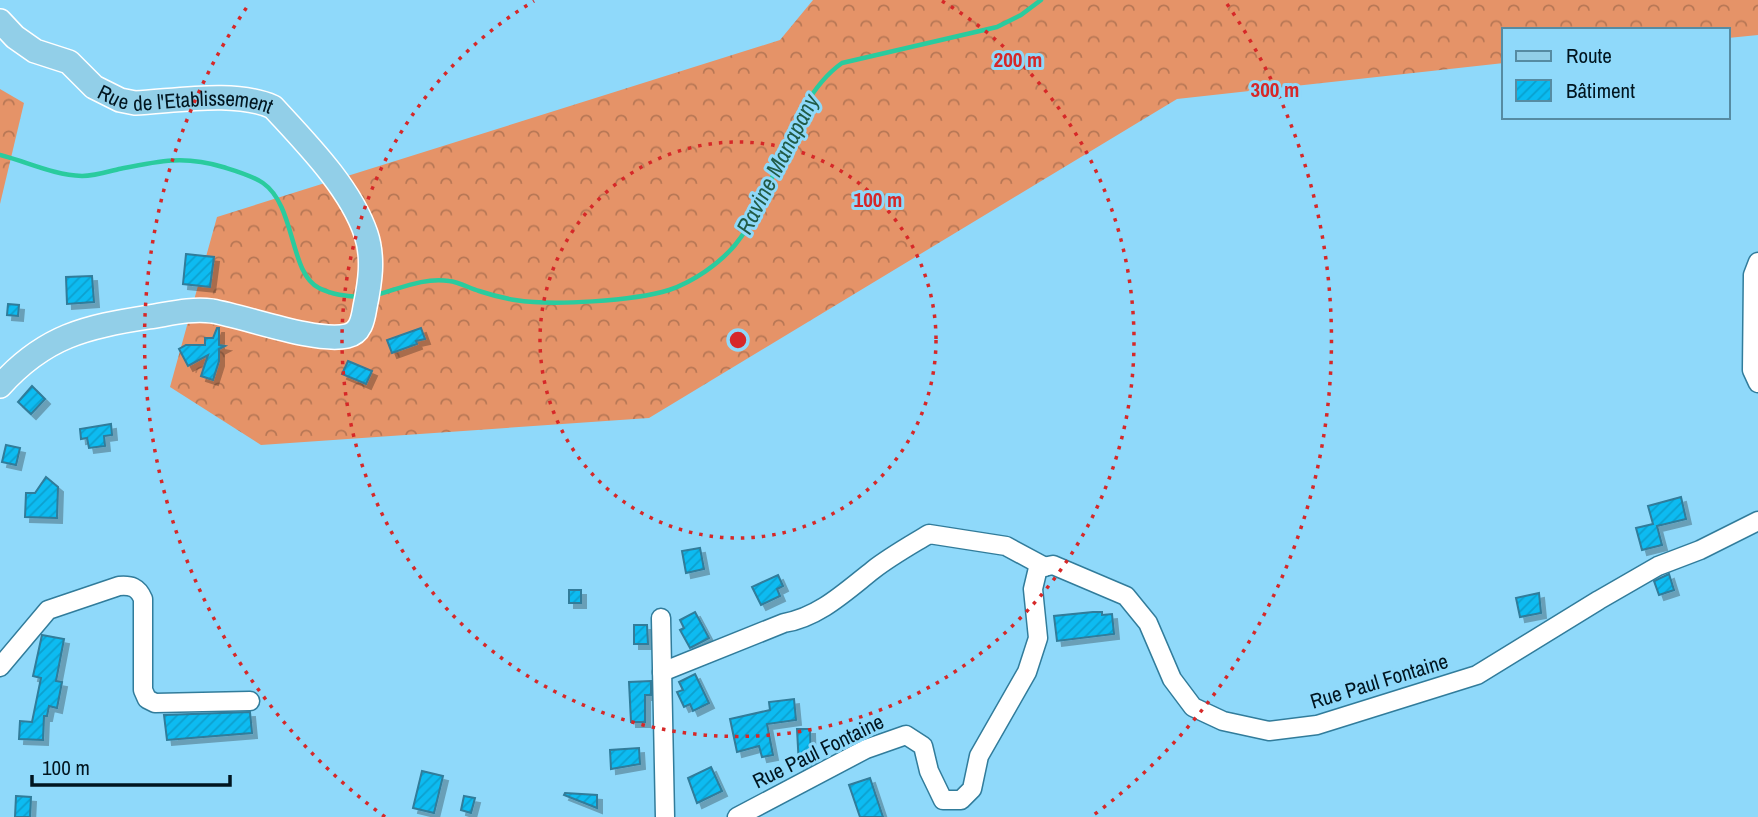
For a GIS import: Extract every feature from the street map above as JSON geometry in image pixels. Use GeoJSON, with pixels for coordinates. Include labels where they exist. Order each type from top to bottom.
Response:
{"type":"FeatureCollection","features":[{"type":"Feature","properties":{"kind":"main road","name":"Rue de l'Etablissement"},"geometry":{"type":"LineString","coordinates":[[0,21],[15,37],[35,51],[69,62],[93,87],[120,100],[135,103],[237,98],[259,101],[273,107],[333,174],[347,197],[366,233],[371,280],[362,323],[356,332],[347,337],[321,336],[211,311],[190,311],[112,323],[74,333],[48,345],[19,365],[0,387]]}},
{"type":"Feature","properties":{"kind":"street"},"geometry":{"type":"LineString","coordinates":[[1758,262],[1753,275],[1752,370],[1758,383]]}},
{"type":"Feature","properties":{"kind":"street","name":"Rue Paul Fontaine"},"geometry":{"type":"LineString","coordinates":[[737,817],[866,748],[906,735],[923,746],[929,771],[943,800],[961,800],[972,789],[979,756],[988,737],[1027,672],[1038,638],[1033,589],[1038,568],[1053,565],[1126,596],[1148,623],[1172,679],[1193,707],[1223,722],[1269,731],[1317,726],[1478,675],[1658,566],[1700,550],[1758,521]]}},
{"type":"Feature","properties":{"kind":"street"},"geometry":{"type":"LineString","coordinates":[[662,672],[783,623],[801,620],[846,594],[874,569],[929,534],[1006,546],[1045,567]]}},
{"type":"Feature","properties":{"kind":"street"},"geometry":{"type":"LineString","coordinates":[[0,667],[48,610],[129,585],[135,587],[143,599],[143,690],[147,699],[155,702],[250,701]]}},
{"type":"Feature","properties":{"kind":"street"},"geometry":{"type":"LineString","coordinates":[[661,618],[665,817]]}},
{"type":"Feature","properties":{"kind":"green space"},"geometry":{"type":"Polygon","coordinates":[[[813,0],[1758,0],[1758,35],[1730,38],[1730,28],[1502,28],[1502,63],[1177,99],[649,418],[261,445],[170,387],[217,217],[780,40],[813,0]]]}},
{"type":"Feature","properties":{"kind":"green space"},"geometry":{"type":"Polygon","coordinates":[[[0,89],[24,103],[0,204],[0,89]]]}},
{"type":"Feature","properties":{"kind":"building"},"geometry":{"type":"Polygon","coordinates":[[[186,254],[214,257],[210,287],[183,284],[186,254]]]}},
{"type":"Feature","properties":{"kind":"building"},"geometry":{"type":"Polygon","coordinates":[[[92,276],[94,302],[67,304],[66,277],[92,276]]]}},
{"type":"Feature","properties":{"kind":"building"},"geometry":{"type":"Polygon","coordinates":[[[8,304],[19,305],[18,316],[7,315],[8,304]]]}},
{"type":"Feature","properties":{"kind":"building"},"geometry":{"type":"Polygon","coordinates":[[[217,328],[219,345],[225,346],[219,349],[219,361],[213,380],[201,376],[208,355],[188,366],[179,349],[186,345],[205,345],[205,338],[213,338],[217,328]]]}},
{"type":"Feature","properties":{"kind":"building"},"geometry":{"type":"Polygon","coordinates":[[[421,328],[425,339],[392,353],[387,340],[421,328]]]}},
{"type":"Feature","properties":{"kind":"building"},"geometry":{"type":"Polygon","coordinates":[[[348,361],[372,371],[366,384],[342,374],[348,361]]]}},
{"type":"Feature","properties":{"kind":"building"},"geometry":{"type":"Polygon","coordinates":[[[32,386],[45,399],[31,414],[18,402],[32,386]]]}},
{"type":"Feature","properties":{"kind":"building"},"geometry":{"type":"Polygon","coordinates":[[[111,424],[112,435],[104,436],[105,446],[89,448],[87,438],[81,439],[80,429],[111,424]]]}},
{"type":"Feature","properties":{"kind":"building"},"geometry":{"type":"Polygon","coordinates":[[[6,445],[20,448],[16,465],[2,462],[6,445]]]}},
{"type":"Feature","properties":{"kind":"building"},"geometry":{"type":"Polygon","coordinates":[[[46,477],[58,487],[57,518],[25,517],[26,493],[35,493],[46,477]]]}},
{"type":"Feature","properties":{"kind":"building"},"geometry":{"type":"Polygon","coordinates":[[[1681,497],[1686,519],[1657,526],[1662,545],[1642,550],[1636,528],[1653,524],[1648,506],[1681,497]]]}},
{"type":"Feature","properties":{"kind":"building"},"geometry":{"type":"Polygon","coordinates":[[[700,548],[704,569],[686,573],[682,551],[700,548]]]}},
{"type":"Feature","properties":{"kind":"building"},"geometry":{"type":"Polygon","coordinates":[[[1669,574],[1674,590],[1659,595],[1654,581],[1669,574]]]}},
{"type":"Feature","properties":{"kind":"building"},"geometry":{"type":"Polygon","coordinates":[[[778,575],[783,586],[777,589],[780,596],[761,605],[752,587],[778,575]]]}},
{"type":"Feature","properties":{"kind":"building"},"geometry":{"type":"Polygon","coordinates":[[[569,590],[581,590],[581,603],[569,603],[569,590]]]}},
{"type":"Feature","properties":{"kind":"building"},"geometry":{"type":"Polygon","coordinates":[[[1539,593],[1541,613],[1520,617],[1516,598],[1539,593]]]}},
{"type":"Feature","properties":{"kind":"building"},"geometry":{"type":"Polygon","coordinates":[[[695,612],[709,638],[690,648],[680,630],[684,628],[680,620],[695,612]]]}},
{"type":"Feature","properties":{"kind":"building"},"geometry":{"type":"Polygon","coordinates":[[[1093,612],[1112,614],[1114,634],[1057,641],[1054,616],[1093,612]]]}},
{"type":"Feature","properties":{"kind":"building"},"geometry":{"type":"Polygon","coordinates":[[[634,625],[647,625],[648,644],[634,644],[634,625]]]}},
{"type":"Feature","properties":{"kind":"building"},"geometry":{"type":"Polygon","coordinates":[[[42,635],[64,639],[56,681],[62,682],[57,708],[49,706],[47,716],[44,716],[43,740],[19,739],[20,721],[32,722],[41,678],[33,676],[42,635]]]}},
{"type":"Feature","properties":{"kind":"building"},"geometry":{"type":"Polygon","coordinates":[[[695,674],[709,703],[693,711],[690,704],[684,707],[677,692],[683,690],[679,682],[695,674]]]}},
{"type":"Feature","properties":{"kind":"building"},"geometry":{"type":"Polygon","coordinates":[[[651,681],[651,695],[645,695],[645,722],[631,722],[629,682],[651,681]]]}},
{"type":"Feature","properties":{"kind":"building"},"geometry":{"type":"Polygon","coordinates":[[[794,699],[796,720],[767,724],[773,755],[762,757],[759,746],[737,752],[730,719],[770,710],[769,702],[794,699]]]}},
{"type":"Feature","properties":{"kind":"building"},"geometry":{"type":"Polygon","coordinates":[[[250,712],[252,733],[167,740],[164,715],[250,712]]]}},
{"type":"Feature","properties":{"kind":"building"},"geometry":{"type":"Polygon","coordinates":[[[797,729],[810,729],[811,765],[805,768],[799,766],[797,729]]]}},
{"type":"Feature","properties":{"kind":"building"},"geometry":{"type":"Polygon","coordinates":[[[639,748],[640,764],[611,769],[610,750],[639,748]]]}},
{"type":"Feature","properties":{"kind":"building"},"geometry":{"type":"Polygon","coordinates":[[[711,767],[722,791],[697,803],[688,778],[711,767]]]}},
{"type":"Feature","properties":{"kind":"building"},"geometry":{"type":"Polygon","coordinates":[[[422,771],[443,776],[434,813],[413,808],[422,771]]]}},
{"type":"Feature","properties":{"kind":"building"},"geometry":{"type":"Polygon","coordinates":[[[870,778],[883,817],[860,817],[849,785],[870,778]]]}},
{"type":"Feature","properties":{"kind":"building"},"geometry":{"type":"Polygon","coordinates":[[[564,795],[597,795],[597,808],[564,795]]]}},
{"type":"Feature","properties":{"kind":"building"},"geometry":{"type":"Polygon","coordinates":[[[16,796],[31,797],[30,817],[15,817],[16,796]]]}},
{"type":"Feature","properties":{"kind":"building"},"geometry":{"type":"Polygon","coordinates":[[[464,796],[475,798],[471,813],[461,810],[464,796]]]}},
{"type":"Feature","properties":{"kind":"waterway","name":"Ravine Manapany"},"geometry":{"type":"LineString","coordinates":[[376,295],[421,282],[440,280],[506,298],[550,303],[635,297],[678,287],[705,272],[735,245],[750,224],[808,101],[823,80],[842,63],[997,27],[1021,15],[1041,0]]}},
{"type":"Feature","properties":{"kind":"waterway","name":"Ravine Manapany"},"geometry":{"type":"LineString","coordinates":[[0,155],[51,171],[82,176],[171,160],[209,163],[248,175],[263,183],[274,194],[309,280],[329,292],[361,297]]}}]}
